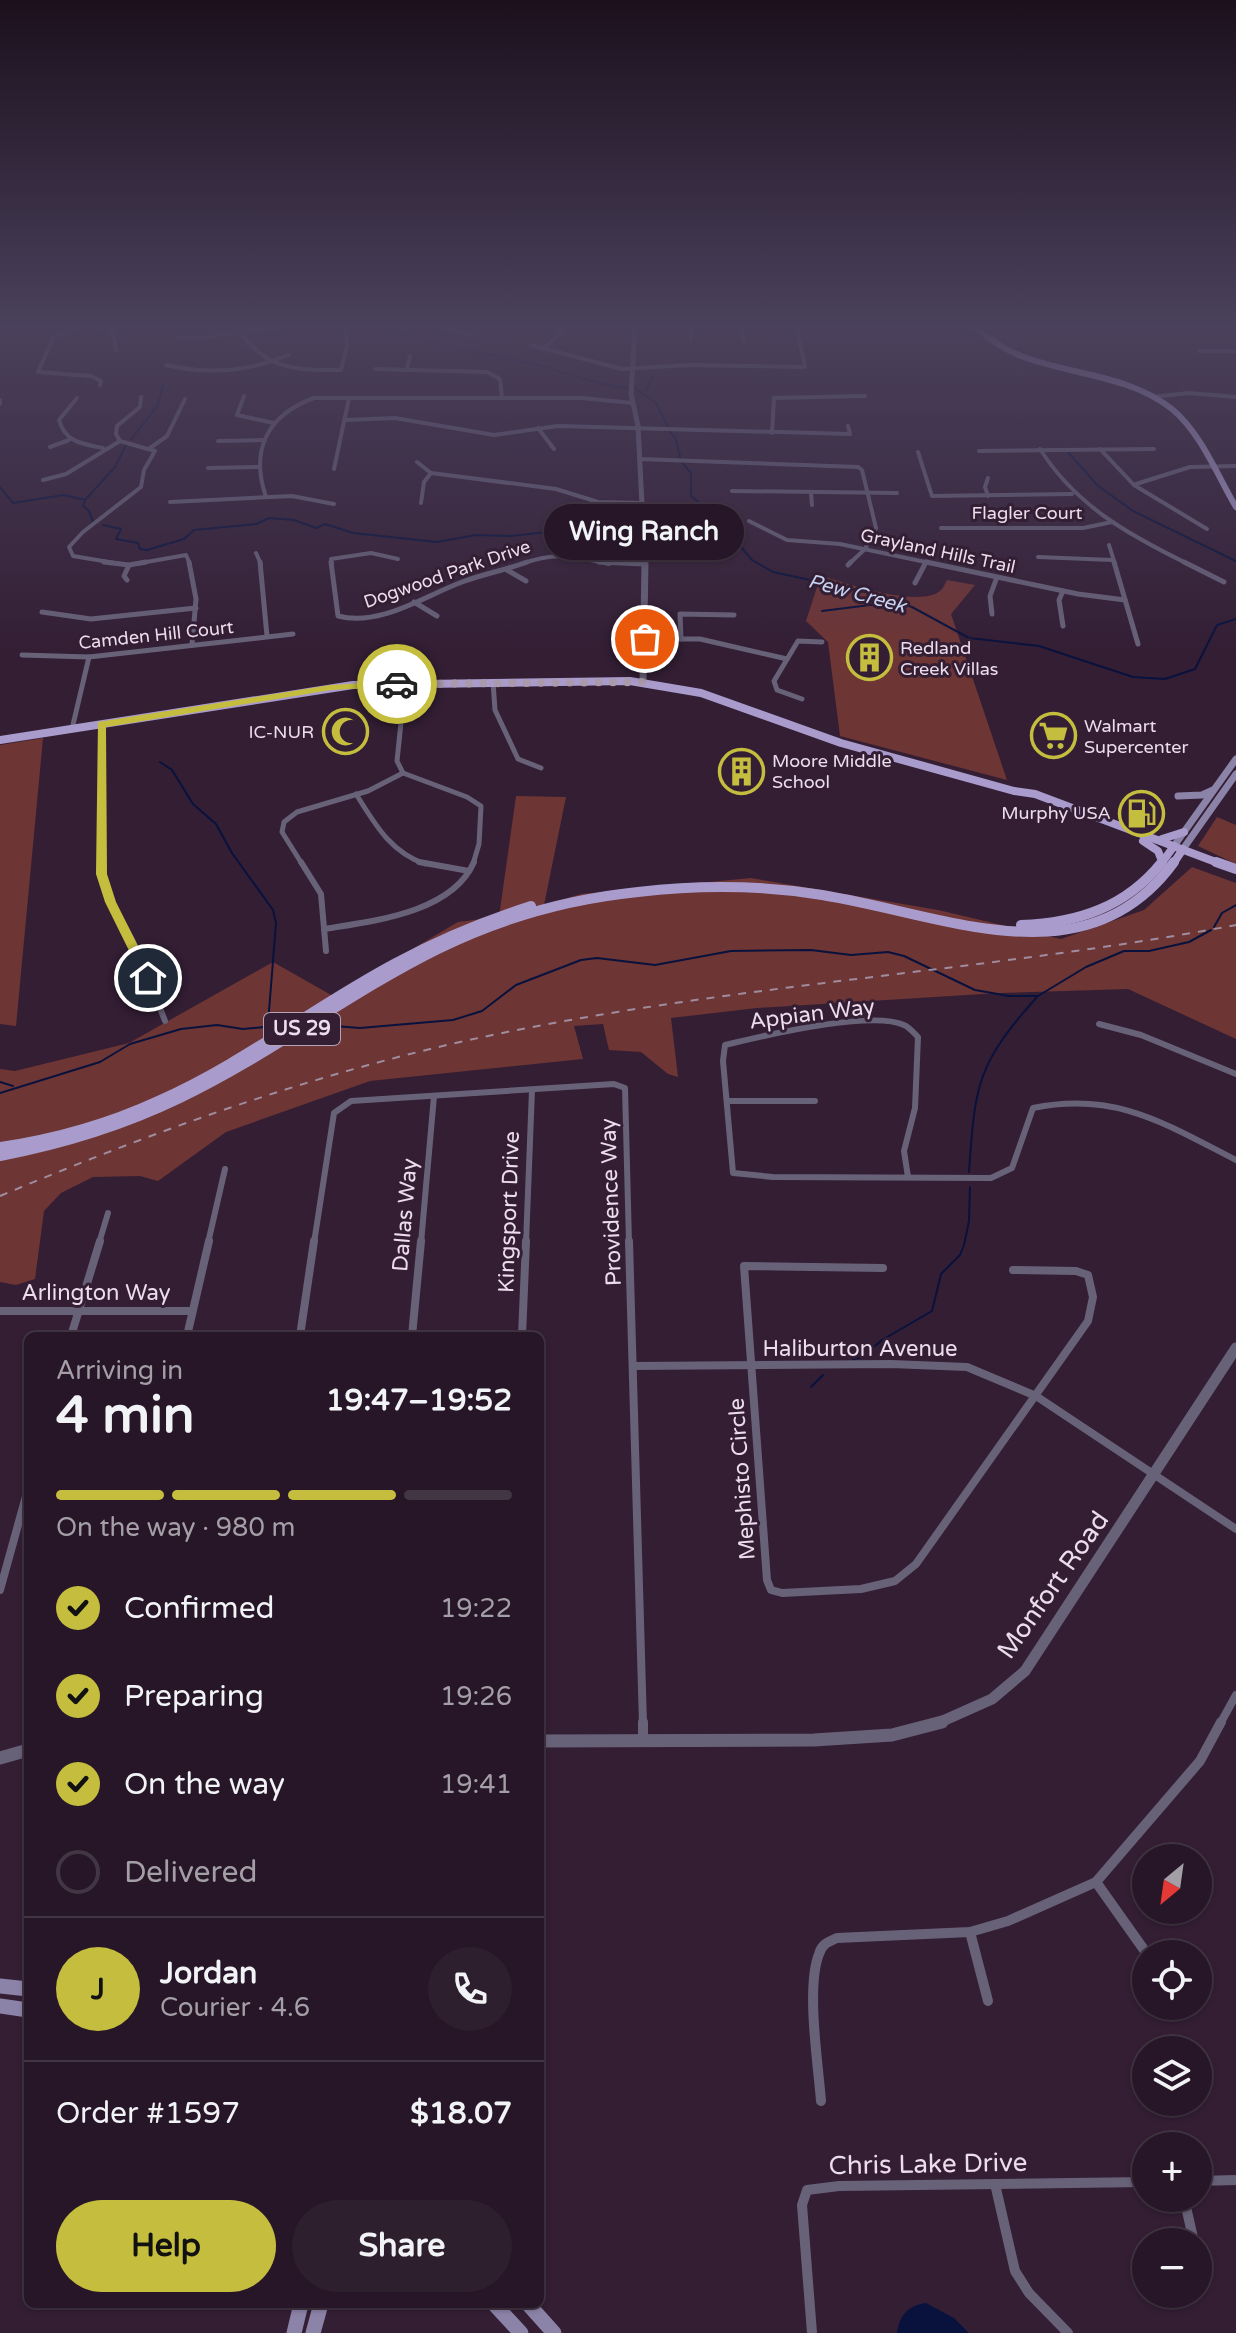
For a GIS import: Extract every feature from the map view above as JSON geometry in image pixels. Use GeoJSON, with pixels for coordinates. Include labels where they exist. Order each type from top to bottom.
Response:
{"type":"FeatureCollection","features":[{"type":"Feature","properties":{"kind":"main road"},"geometry":{"type":"LineString","coordinates":[[1198,436],[1236,507]]}},
{"type":"Feature","properties":{"kind":"main road"},"geometry":{"type":"LineString","coordinates":[[1215,466],[1236,494]]}},
{"type":"Feature","properties":{"kind":"main road"},"geometry":{"type":"LineString","coordinates":[[0,740],[331,687],[493,682],[643,682],[701,693],[841,743],[1014,791],[1068,805],[1097,806],[1109,821],[1155,838],[1177,850]]}},
{"type":"Feature","properties":{"kind":"main road"},"geometry":{"type":"LineString","coordinates":[[1201,859],[1188,835],[1195,817],[1236,759]]}},
{"type":"Feature","properties":{"kind":"main road"},"geometry":{"type":"LineString","coordinates":[[1166,864],[1236,774]]}},
{"type":"Feature","properties":{"kind":"main road"},"geometry":{"type":"LineString","coordinates":[[1195,817],[1193,806],[1178,796],[1202,795],[1213,790]]}},
{"type":"Feature","properties":{"kind":"main road"},"geometry":{"type":"LineString","coordinates":[[1014,791],[1143,841],[1201,859],[1236,875]]}},
{"type":"Feature","properties":{"kind":"main road"},"geometry":{"type":"LineString","coordinates":[[1155,838],[1188,835]]}},
{"type":"Feature","properties":{"kind":"main road"},"geometry":{"type":"LineString","coordinates":[[1143,841],[1158,851],[1166,864]]}},
{"type":"Feature","properties":{"kind":"main road"},"geometry":{"type":"LineString","coordinates":[[1166,864],[1201,859],[1236,869]]}},
{"type":"Feature","properties":{"kind":"main road","name":"US 29"},"geometry":{"type":"LineString","coordinates":[[0,1147],[103,1123],[168,1096],[208,1076],[416,950],[514,910],[571,895],[637,885],[758,884],[916,910],[1009,932],[1049,931],[1083,922],[1127,897],[1166,864]]}},
{"type":"Feature","properties":{"kind":"main road","name":"US 29"},"geometry":{"type":"LineString","coordinates":[[0,1156],[74,1141],[175,1103],[423,956],[490,927],[572,902],[631,892],[758,884]]}},
{"type":"Feature","properties":{"kind":"main road"},"geometry":{"type":"LineString","coordinates":[[0,1986],[24,1989]]}},
{"type":"Feature","properties":{"kind":"main road"},"geometry":{"type":"LineString","coordinates":[[0,2006],[24,2009]]}},
{"type":"Feature","properties":{"kind":"main road"},"geometry":{"type":"LineString","coordinates":[[294,2333],[300,2308]]}},
{"type":"Feature","properties":{"kind":"main road"},"geometry":{"type":"LineString","coordinates":[[314,2330],[322,2308]]}},
{"type":"Feature","properties":{"kind":"main road"},"geometry":{"type":"LineString","coordinates":[[498,2308],[521,2333]]}},
{"type":"Feature","properties":{"kind":"main road"},"geometry":{"type":"LineString","coordinates":[[532,2308],[554,2333]]}},
{"type":"Feature","properties":{"kind":"street"},"geometry":{"type":"LineString","coordinates":[[67,436],[69,440]]}},
{"type":"Feature","properties":{"kind":"street"},"geometry":{"type":"LineString","coordinates":[[117,436],[120,441]]}},
{"type":"Feature","properties":{"kind":"street"},"geometry":{"type":"LineString","coordinates":[[150,448],[167,436]]}},
{"type":"Feature","properties":{"kind":"street"},"geometry":{"type":"LineString","coordinates":[[266,436],[258,467],[266,497]]}},
{"type":"Feature","properties":{"kind":"street"},"geometry":{"type":"LineString","coordinates":[[334,469],[342,436]]}},
{"type":"Feature","properties":{"kind":"street"},"geometry":{"type":"LineString","coordinates":[[544,436],[554,449]]}},
{"type":"Feature","properties":{"kind":"street"},"geometry":{"type":"LineString","coordinates":[[639,436],[645,564],[643,682]]}},
{"type":"Feature","properties":{"kind":"street"},"geometry":{"type":"LineString","coordinates":[[50,447],[69,440],[103,448]]}},
{"type":"Feature","properties":{"kind":"street"},"geometry":{"type":"LineString","coordinates":[[218,441],[265,440]]}},
{"type":"Feature","properties":{"kind":"street"},"geometry":{"type":"LineString","coordinates":[[43,480],[74,472],[103,448],[120,441],[155,451],[144,470],[141,487],[83,532],[69,547],[73,556],[80,559],[129,565],[186,555],[193,568],[196,608],[192,645]]}},
{"type":"Feature","properties":{"kind":"street"},"geometry":{"type":"LineString","coordinates":[[1040,449],[1047,465],[1088,509],[1224,582]]}},
{"type":"Feature","properties":{"kind":"street"},"geometry":{"type":"LineString","coordinates":[[1100,449],[1110,465],[1207,529]]}},
{"type":"Feature","properties":{"kind":"street"},"geometry":{"type":"LineString","coordinates":[[979,451],[1154,449]]}},
{"type":"Feature","properties":{"kind":"street"},"geometry":{"type":"LineString","coordinates":[[918,452],[932,496],[1072,494]]}},
{"type":"Feature","properties":{"kind":"street"},"geometry":{"type":"LineString","coordinates":[[639,459],[850,465],[862,470],[876,528],[865,549],[848,565]]}},
{"type":"Feature","properties":{"kind":"street"},"geometry":{"type":"LineString","coordinates":[[417,462],[431,473],[556,489],[592,501],[643,503]]}},
{"type":"Feature","properties":{"kind":"street"},"geometry":{"type":"LineString","coordinates":[[1136,484],[1190,467],[1236,466]]}},
{"type":"Feature","properties":{"kind":"street"},"geometry":{"type":"LineString","coordinates":[[208,468],[258,467]]}},
{"type":"Feature","properties":{"kind":"street"},"geometry":{"type":"LineString","coordinates":[[421,503],[424,482],[431,473]]}},
{"type":"Feature","properties":{"kind":"street"},"geometry":{"type":"LineString","coordinates":[[988,478],[985,487],[988,496]]}},
{"type":"Feature","properties":{"kind":"street"},"geometry":{"type":"LineString","coordinates":[[732,491],[897,493]]}},
{"type":"Feature","properties":{"kind":"street"},"geometry":{"type":"LineString","coordinates":[[811,493],[812,505]]}},
{"type":"Feature","properties":{"kind":"street"},"geometry":{"type":"LineString","coordinates":[[170,502],[292,496],[334,504]]}},
{"type":"Feature","properties":{"kind":"street","name":"Grayland Hills Trail"},"geometry":{"type":"LineString","coordinates":[[749,521],[787,540],[865,549],[1063,591],[1125,600]]}},
{"type":"Feature","properties":{"kind":"street","name":"Flagler Court"},"geometry":{"type":"LineString","coordinates":[[941,528],[1083,528],[1112,522]]}},
{"type":"Feature","properties":{"kind":"street"},"geometry":{"type":"LineString","coordinates":[[1109,545],[1138,644]]}},
{"type":"Feature","properties":{"kind":"street"},"geometry":{"type":"LineString","coordinates":[[256,553],[260,557],[267,636]]}},
{"type":"Feature","properties":{"kind":"street","name":"Dogwood Park Drive"},"geometry":{"type":"LineString","coordinates":[[398,559],[371,553],[331,559],[338,616],[349,619],[380,616],[465,581],[543,556],[561,554],[598,563],[645,564]]}},
{"type":"Feature","properties":{"kind":"street"},"geometry":{"type":"LineString","coordinates":[[1038,557],[1112,560]]}},
{"type":"Feature","properties":{"kind":"street"},"geometry":{"type":"LineString","coordinates":[[915,583],[926,562]]}},
{"type":"Feature","properties":{"kind":"street"},"geometry":{"type":"LineString","coordinates":[[127,580],[124,576],[129,565]]}},
{"type":"Feature","properties":{"kind":"street"},"geometry":{"type":"LineString","coordinates":[[507,570],[526,581]]}},
{"type":"Feature","properties":{"kind":"street"},"geometry":{"type":"LineString","coordinates":[[992,614],[990,596],[997,577]]}},
{"type":"Feature","properties":{"kind":"street"},"geometry":{"type":"LineString","coordinates":[[1063,591],[1059,604],[1063,626]]}},
{"type":"Feature","properties":{"kind":"street"},"geometry":{"type":"LineString","coordinates":[[414,602],[437,616]]}},
{"type":"Feature","properties":{"kind":"street"},"geometry":{"type":"LineString","coordinates":[[42,612],[91,619],[196,608]]}},
{"type":"Feature","properties":{"kind":"street"},"geometry":{"type":"LineString","coordinates":[[681,639],[680,614],[734,615]]}},
{"type":"Feature","properties":{"kind":"street","name":"Camden Hill Court"},"geometry":{"type":"LineString","coordinates":[[22,655],[89,657],[293,634]]}},
{"type":"Feature","properties":{"kind":"street"},"geometry":{"type":"LineString","coordinates":[[645,639],[700,639],[787,659]]}},
{"type":"Feature","properties":{"kind":"street"},"geometry":{"type":"LineString","coordinates":[[802,699],[784,695],[774,686],[774,681],[798,641],[822,642]]}},
{"type":"Feature","properties":{"kind":"street"},"geometry":{"type":"LineString","coordinates":[[72,729],[89,657]]}},
{"type":"Feature","properties":{"kind":"street"},"geometry":{"type":"LineString","coordinates":[[493,682],[495,710],[518,759],[541,768]]}},
{"type":"Feature","properties":{"kind":"street"},"geometry":{"type":"LineString","coordinates":[[324,929],[368,922],[430,901],[454,890],[465,880],[469,871],[481,830],[481,806],[467,797],[403,773],[397,761],[405,684]]}},
{"type":"Feature","properties":{"kind":"street"},"geometry":{"type":"LineString","coordinates":[[101,724],[101,874],[165,1021]]}},
{"type":"Feature","properties":{"kind":"street"},"geometry":{"type":"LineString","coordinates":[[326,951],[321,894],[282,832],[284,822],[297,812],[356,794],[403,773]]}},
{"type":"Feature","properties":{"kind":"street"},"geometry":{"type":"LineString","coordinates":[[356,794],[393,851],[421,863],[469,871]]}},
{"type":"Feature","properties":{"kind":"street","name":"Appian Way"},"geometry":{"type":"LineString","coordinates":[[908,1177],[904,1151],[915,1108],[918,1037],[904,1025],[877,1021],[752,1038],[725,1045],[723,1061],[729,1101],[733,1173],[773,1177],[991,1178],[1012,1168],[1033,1108],[1051,1102],[1118,1105],[1154,1117],[1236,1160]]}},
{"type":"Feature","properties":{"kind":"street"},"geometry":{"type":"LineString","coordinates":[[1099,1024],[1141,1035],[1236,1074]]}},
{"type":"Feature","properties":{"kind":"street","name":"Providence Way"},"geometry":{"type":"LineString","coordinates":[[301,1332],[334,1113],[351,1101],[614,1084],[625,1088],[643,1740]]}},
{"type":"Feature","properties":{"kind":"street","name":"Kingsport Drive"},"geometry":{"type":"LineString","coordinates":[[522,1332],[532,1090]]}},
{"type":"Feature","properties":{"kind":"street","name":"Dallas Way"},"geometry":{"type":"LineString","coordinates":[[412,1332],[434,1096]]}},
{"type":"Feature","properties":{"kind":"street"},"geometry":{"type":"LineString","coordinates":[[729,1101],[815,1101]]}},
{"type":"Feature","properties":{"kind":"street"},"geometry":{"type":"LineString","coordinates":[[188,1332],[225,1169]]}},
{"type":"Feature","properties":{"kind":"street"},"geometry":{"type":"LineString","coordinates":[[72,1332],[108,1213]]}},
{"type":"Feature","properties":{"kind":"street","name":"Mephisto Circle"},"geometry":{"type":"LineString","coordinates":[[883,1268],[744,1266],[767,1580],[771,1590],[782,1593],[861,1589],[895,1581],[916,1564],[1088,1321],[1093,1297],[1088,1275],[1076,1271],[1013,1270]]}},
{"type":"Feature","properties":{"kind":"street","name":"Arlington Way"},"geometry":{"type":"LineString","coordinates":[[0,1311],[192,1311]]}},
{"type":"Feature","properties":{"kind":"street","name":"Monfort Road"},"geometry":{"type":"LineString","coordinates":[[544,1741],[854,1740],[917,1731],[992,1699],[1025,1671],[1236,1348]]}},
{"type":"Feature","properties":{"kind":"street","name":"Haliburton Avenue"},"geometry":{"type":"LineString","coordinates":[[633,1366],[891,1364],[967,1367],[1036,1396],[1236,1529]]}},
{"type":"Feature","properties":{"kind":"street"},"geometry":{"type":"LineString","coordinates":[[0,1590],[24,1503]]}},
{"type":"Feature","properties":{"kind":"street"},"geometry":{"type":"LineString","coordinates":[[821,2101],[813,1981],[818,1955],[824,1944],[837,1938],[970,1932],[1033,1911],[1096,1882],[1200,1761],[1236,1695]]}},
{"type":"Feature","properties":{"kind":"street"},"geometry":{"type":"LineString","coordinates":[[0,1758],[24,1751]]}},
{"type":"Feature","properties":{"kind":"street"},"geometry":{"type":"LineString","coordinates":[[1096,1882],[1137,1940]]}},
{"type":"Feature","properties":{"kind":"street"},"geometry":{"type":"LineString","coordinates":[[970,1932],[988,2001]]}},
{"type":"Feature","properties":{"kind":"street"},"geometry":{"type":"LineString","coordinates":[[1212,2181],[1236,2180]]}},
{"type":"Feature","properties":{"kind":"street","name":"Chris Lake Drive"},"geometry":{"type":"LineString","coordinates":[[812,2333],[802,2205],[807,2190],[839,2186],[1132,2182]]}},
{"type":"Feature","properties":{"kind":"street"},"geometry":{"type":"LineString","coordinates":[[995,2184],[1015,2271],[1029,2293],[1068,2333]]}},
{"type":"Feature","properties":{"kind":"shaded area"},"geometry":{"type":"Polygon","coordinates":[[[821,575],[900,596],[930,596],[940,591],[947,580],[975,585],[951,614],[1007,780],[840,736],[828,642],[806,621],[821,575]]]}},
{"type":"Feature","properties":{"kind":"shaded area"},"geometry":{"type":"Polygon","coordinates":[[[43,738],[16,1026],[0,1024],[0,745],[43,738]]]}},
{"type":"Feature","properties":{"kind":"shaded area"},"geometry":{"type":"Polygon","coordinates":[[[516,796],[566,797],[544,905],[581,894],[751,878],[938,910],[1061,939],[1144,910],[1192,867],[1236,883],[1236,1039],[1128,989],[999,993],[757,1008],[671,1018],[678,1077],[668,1074],[641,1052],[609,1050],[603,1024],[574,1026],[583,1059],[370,1081],[226,1132],[158,1181],[140,1176],[93,1177],[61,1193],[44,1211],[35,1279],[16,1285],[0,1282],[0,1069],[15,1071],[129,1043],[273,962],[333,996],[458,922],[499,917],[516,796]]]}},
{"type":"Feature","properties":{"kind":"shaded area"},"geometry":{"type":"Polygon","coordinates":[[[1217,817],[1236,825],[1236,864],[1198,846],[1217,817]]]}},
{"type":"Feature","properties":{"kind":"shaded area"},"geometry":{"type":"Polygon","coordinates":[[[926,2303],[954,2318],[969,2333],[897,2333],[906,2312],[926,2303]]]}},
{"type":"Feature","properties":{"kind":"waterway"},"geometry":{"type":"LineString","coordinates":[[673,436],[680,457]]}},
{"type":"Feature","properties":{"kind":"waterway"},"geometry":{"type":"LineString","coordinates":[[86,499],[115,467],[126,445]]}},
{"type":"Feature","properties":{"kind":"waterway"},"geometry":{"type":"LineString","coordinates":[[1068,452],[1097,485],[1133,511],[1236,561]]}},
{"type":"Feature","properties":{"kind":"waterway","name":"Pew Creek"},"geometry":{"type":"LineString","coordinates":[[681,461],[691,473],[691,496],[712,513],[752,560],[773,572],[870,593],[912,607],[969,638],[1039,646],[1133,677],[1165,679],[1195,669],[1217,625],[1236,619]]}},
{"type":"Feature","properties":{"kind":"waterway","name":"Pew Creek"},"geometry":{"type":"LineString","coordinates":[[0,487],[13,503],[64,495],[85,500]]}},
{"type":"Feature","properties":{"kind":"waterway","name":"Pew Creek"},"geometry":{"type":"LineString","coordinates":[[85,501],[83,506],[89,511],[93,522]]}},
{"type":"Feature","properties":{"kind":"waterway","name":"Pew Creek"},"geometry":{"type":"LineString","coordinates":[[649,520],[703,517],[717,522]]}},
{"type":"Feature","properties":{"kind":"waterway","name":"Pew Creek"},"geometry":{"type":"LineString","coordinates":[[103,525],[121,529],[116,539],[138,543],[140,549],[147,550],[184,539],[194,530],[256,524],[269,518],[294,520],[316,528],[325,524],[353,533],[437,542],[476,535],[511,536],[638,522]]}},
{"type":"Feature","properties":{"kind":"waterway"},"geometry":{"type":"LineString","coordinates":[[822,611],[894,602]]}},
{"type":"Feature","properties":{"kind":"waterway"},"geometry":{"type":"LineString","coordinates":[[160,762],[172,770],[193,804],[216,824],[232,853],[273,910],[276,923],[269,1011],[271,1025]]}},
{"type":"Feature","properties":{"kind":"waterway"},"geometry":{"type":"LineString","coordinates":[[1214,927],[1222,913],[1236,905]]}},
{"type":"Feature","properties":{"kind":"waterway"},"geometry":{"type":"LineString","coordinates":[[322,1025],[360,1028],[453,1020],[482,1011],[516,985],[581,960],[597,958],[655,965],[731,951],[811,950],[851,955],[888,952],[904,956],[975,990],[1009,996],[1038,996],[1086,967],[1124,951],[1149,951],[1189,942],[1211,930]]}},
{"type":"Feature","properties":{"kind":"waterway"},"geometry":{"type":"LineString","coordinates":[[969,1172],[977,1096],[983,1077],[1002,1040],[1037,997]]}},
{"type":"Feature","properties":{"kind":"waterway"},"geometry":{"type":"LineString","coordinates":[[0,1093],[100,1062],[130,1044],[181,1029],[217,1025],[243,1029],[276,1026]]}},
{"type":"Feature","properties":{"kind":"waterway"},"geometry":{"type":"LineString","coordinates":[[0,1082],[13,1086]]}},
{"type":"Feature","properties":{"kind":"waterway"},"geometry":{"type":"LineString","coordinates":[[853,1359],[862,1357],[882,1340],[932,1311],[941,1274],[960,1255],[964,1245],[969,1221],[970,1187]]}},
{"type":"Feature","properties":{"kind":"waterway"},"geometry":{"type":"LineString","coordinates":[[811,1387],[823,1375]]}},
{"type":"Feature","properties":{"kind":"railway"},"geometry":{"type":"LineString","coordinates":[[0,1196],[220,1111],[333,1075],[447,1045],[643,1008],[1039,956],[1236,925]]}},
{"type":"Feature","properties":{"kind":"way so far"},"geometry":{"type":"LineString","coordinates":[[397,684],[643,682],[645,639]]}},
{"type":"Feature","properties":{"kind":"place","name":"Wing Ranch"},"geometry":{"type":"Point","coordinates":[645,639]}},
{"type":"Feature","properties":{"kind":"place","name":"Redland Creek Villas"},"geometry":{"type":"Point","coordinates":[869,658]}},
{"type":"Feature","properties":{"kind":"place","name":"IC-NUR"},"geometry":{"type":"Point","coordinates":[345,732]}},
{"type":"Feature","properties":{"kind":"place","name":"Walmart Supercenter"},"geometry":{"type":"Point","coordinates":[1053,736]}},
{"type":"Feature","properties":{"kind":"place","name":"Moore Middle School"},"geometry":{"type":"Point","coordinates":[741,771]}},
{"type":"Feature","properties":{"kind":"place","name":"Murphy USA"},"geometry":{"type":"Point","coordinates":[1142,813]}},
{"type":"Feature","properties":{"kind":"route"},"geometry":{"type":"LineString","coordinates":[[148,978],[111,902],[101,874],[101,724],[331,687],[397,684]]}}]}
